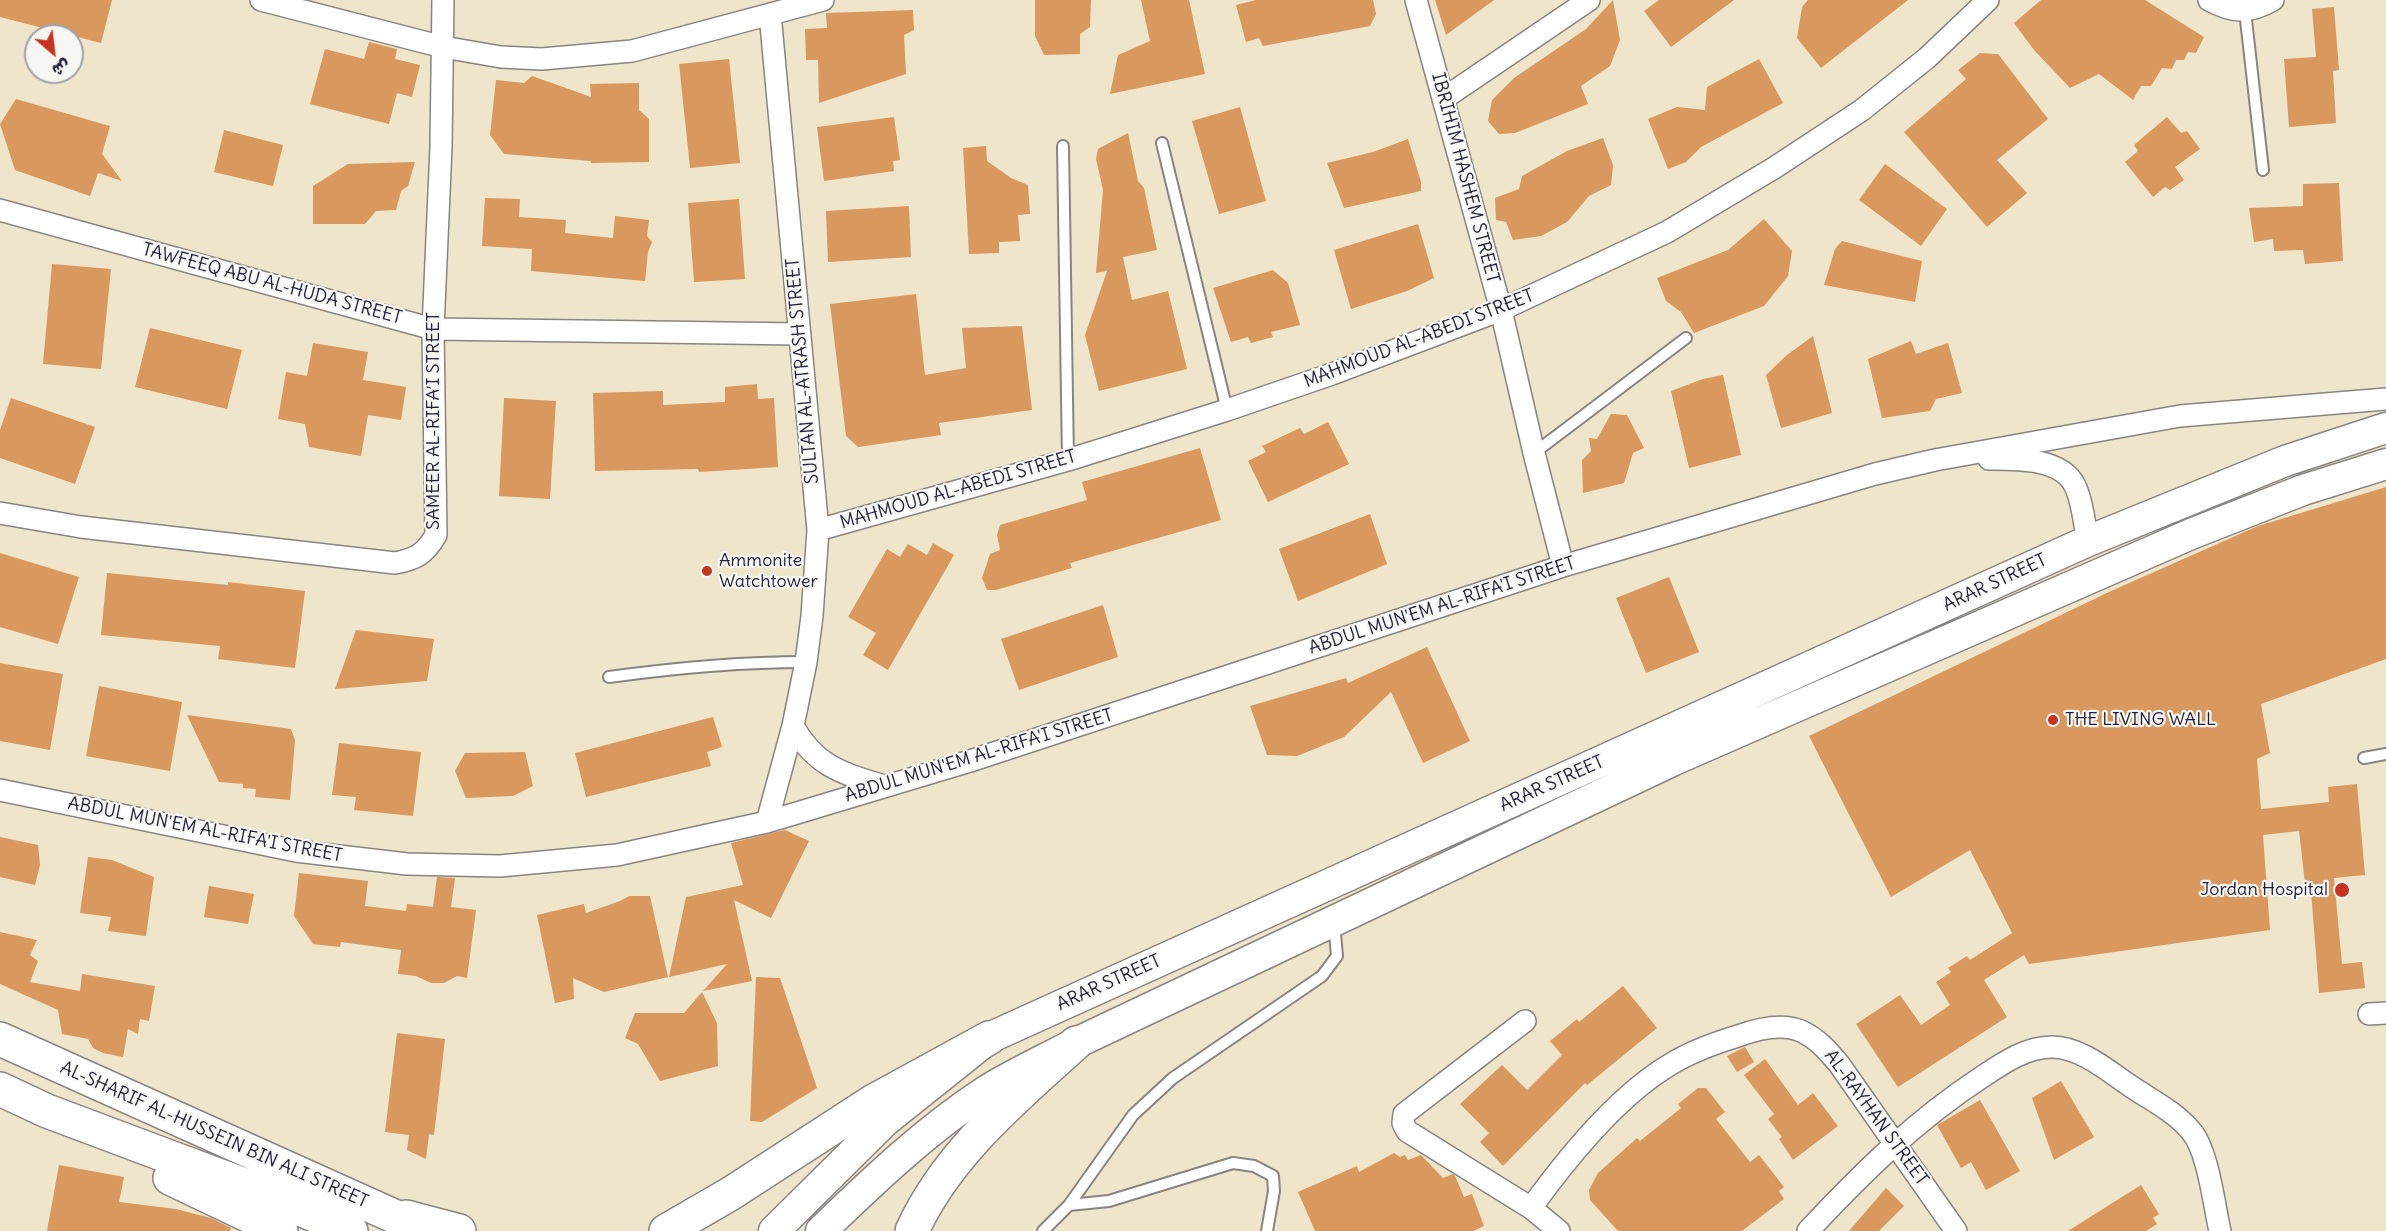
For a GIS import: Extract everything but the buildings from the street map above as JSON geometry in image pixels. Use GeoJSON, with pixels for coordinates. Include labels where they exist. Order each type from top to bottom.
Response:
{"type":"FeatureCollection","features":[{"type":"Feature","properties":{"kind":"main road","name":"ARAR STREET"},"geometry":{"type":"LineString","coordinates":[[774,1231],[885,1121],[989,1038],[2088,541],[2285,461],[2386,428]]}},
{"type":"Feature","properties":{"kind":"main road","name":"ARAR STREET"},"geometry":{"type":"LineString","coordinates":[[821,1231],[897,1159],[936,1128],[986,1092],[1076,1043],[1674,760],[2180,539],[2303,490],[2386,464]]}},
{"type":"Feature","properties":{"kind":"main road"},"geometry":{"type":"LineString","coordinates":[[666,1231],[730,1194],[872,1102],[989,1038]]}},
{"type":"Feature","properties":{"kind":"main road","name":"AL-SHARIF AL-HUSSEIN BIN ALI STREET"},"geometry":{"type":"LineString","coordinates":[[0,1039],[427,1231]]}},
{"type":"Feature","properties":{"kind":"main road"},"geometry":{"type":"LineString","coordinates":[[912,1231],[923,1206],[972,1140],[1076,1043]]}},
{"type":"Feature","properties":{"kind":"main road","name":"AL-SHARIF AL-HUSSEIN BIN ALI STREET"},"geometry":{"type":"LineString","coordinates":[[0,1089],[47,1111],[247,1186],[351,1231]]}},
{"type":"Feature","properties":{"kind":"main road"},"geometry":{"type":"LineString","coordinates":[[47,1111],[165,1175],[281,1231]]}},
{"type":"Feature","properties":{"kind":"main road"},"geometry":{"type":"LineString","coordinates":[[386,1212],[459,1231]]}},
{"type":"Feature","properties":{"kind":"street"},"geometry":{"type":"LineString","coordinates":[[261,0],[443,47],[501,57],[542,59],[632,51],[823,0]]}},
{"type":"Feature","properties":{"kind":"street","name":"SAMEER AL-RIFA’I STREET"},"geometry":{"type":"LineString","coordinates":[[0,513],[81,527],[383,562],[395,563],[411,560],[428,549],[436,535],[433,329],[441,147],[443,0]]}},
{"type":"Feature","properties":{"kind":"street","name":"IBRIHIM HASHEM STREET"},"geometry":{"type":"LineString","coordinates":[[1416,0],[1501,310],[1563,566]]}},
{"type":"Feature","properties":{"kind":"street"},"geometry":{"type":"LineString","coordinates":[[1443,99],[1589,0]]}},
{"type":"Feature","properties":{"kind":"street","name":"MAHMOUD AL-ABEDI STREET"},"geometry":{"type":"LineString","coordinates":[[818,530],[1068,460],[1227,410],[1332,374],[1501,310],[1666,232],[1774,168],[1862,110],[1927,58],[1988,0]]}},
{"type":"Feature","properties":{"kind":"street"},"geometry":{"type":"LineString","coordinates":[[2209,0],[2223,8],[2246,11],[2273,0]]}},
{"type":"Feature","properties":{"kind":"street","name":"SULTAN AL-ATRASH STREET"},"geometry":{"type":"LineString","coordinates":[[767,822],[793,726],[806,662],[812,616],[818,530],[770,14]]}},
{"type":"Feature","properties":{"kind":"street","name":"TAWFEEQ ABU AL-HUDA STREET"},"geometry":{"type":"LineString","coordinates":[[0,210],[433,329],[800,334]]}},
{"type":"Feature","properties":{"kind":"street","name":"ABDUL MUN'EM AL-RIFA'I STREET"},"geometry":{"type":"LineString","coordinates":[[0,790],[296,851],[407,864],[500,866],[617,855],[767,822],[970,761],[1563,566],[1875,474],[1935,460],[2180,416],[2386,399]]}},
{"type":"Feature","properties":{"kind":"street","name":"ABDUL MUN'EM AL-RIFA'I STREET"},"geometry":{"type":"LineString","coordinates":[[1935,460],[2008,459],[2039,463],[2059,469],[2075,486],[2088,541]]}},
{"type":"Feature","properties":{"kind":"street"},"geometry":{"type":"LineString","coordinates":[[793,726],[803,745],[817,758],[841,772],[884,786]]}},
{"type":"Feature","properties":{"kind":"street"},"geometry":{"type":"LineString","coordinates":[[1525,1021],[1414,1105],[1404,1114],[1403,1123],[1407,1131],[1531,1208],[1559,1231]]}},
{"type":"Feature","properties":{"kind":"street","name":"AL-RAYHAN STREET"},"geometry":{"type":"LineString","coordinates":[[1531,1208],[1568,1158],[1640,1088],[1670,1064],[1699,1050],[1758,1029],[1779,1028],[1799,1030],[1820,1042],[1839,1064],[1896,1143],[1956,1231]]}},
{"type":"Feature","properties":{"kind":"street"},"geometry":{"type":"LineString","coordinates":[[1808,1231],[1896,1143],[1929,1114],[1998,1066],[2020,1054],[2053,1047],[2073,1050],[2190,1128],[2201,1146],[2220,1231]]}},
{"type":"Feature","properties":{"kind":"lane"},"geometry":{"type":"LineString","coordinates":[[2246,11],[2263,170]]}},
{"type":"Feature","properties":{"kind":"lane"},"geometry":{"type":"LineString","coordinates":[[1162,143],[1227,410]]}},
{"type":"Feature","properties":{"kind":"lane"},"geometry":{"type":"LineString","coordinates":[[1063,146],[1068,460]]}},
{"type":"Feature","properties":{"kind":"lane"},"geometry":{"type":"LineString","coordinates":[[1534,453],[1686,338]]}},
{"type":"Feature","properties":{"kind":"lane"},"geometry":{"type":"LineString","coordinates":[[609,677],[692,666],[754,662],[806,662]]}},
{"type":"Feature","properties":{"kind":"lane"},"geometry":{"type":"LineString","coordinates":[[2364,758],[2386,754]]}},
{"type":"Feature","properties":{"kind":"lane"},"geometry":{"type":"LineString","coordinates":[[1043,1231],[1070,1205],[1133,1115],[1173,1078],[1322,976],[1337,956],[1334,920]]}},
{"type":"Feature","properties":{"kind":"lane"},"geometry":{"type":"LineString","coordinates":[[1070,1205],[1109,1202],[1233,1163],[1254,1166],[1273,1176],[1274,1191],[1267,1231]]}},
{"type":"Feature","properties":{"kind":"place","name":"Ammonite Watchtower"},"geometry":{"type":"Point","coordinates":[707,571]}},
{"type":"Feature","properties":{"kind":"place","name":"THE LIVING WALL"},"geometry":{"type":"Point","coordinates":[2053,720]}},
{"type":"Feature","properties":{"kind":"place","name":"Jordan Hospital"},"geometry":{"type":"Point","coordinates":[2342,890]}}]}
